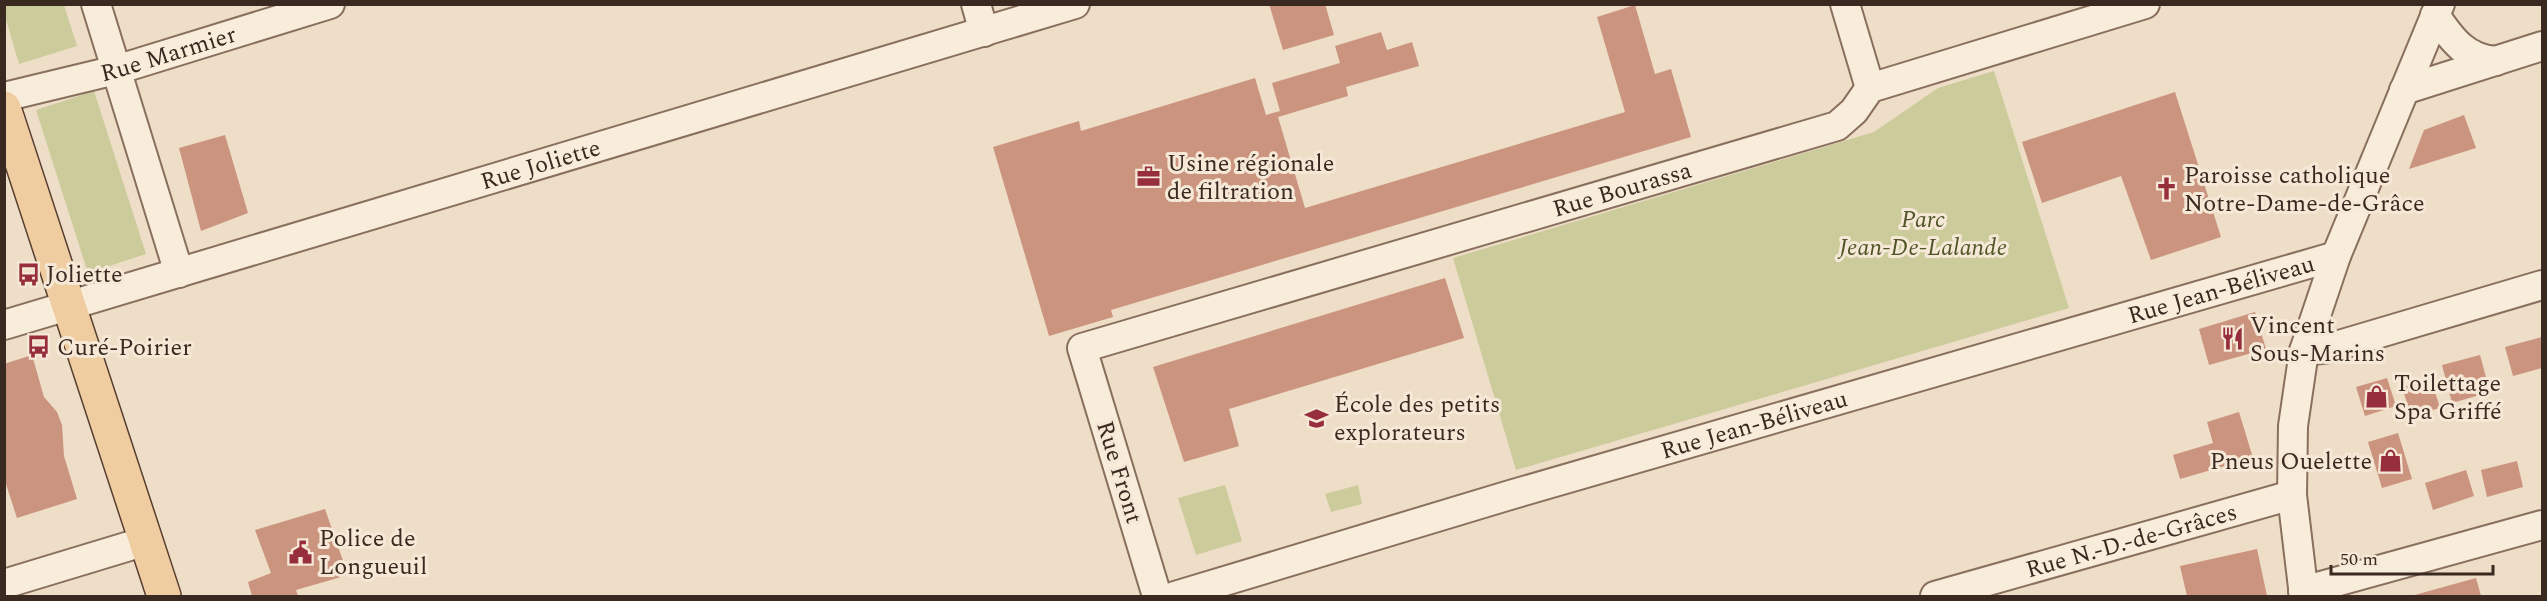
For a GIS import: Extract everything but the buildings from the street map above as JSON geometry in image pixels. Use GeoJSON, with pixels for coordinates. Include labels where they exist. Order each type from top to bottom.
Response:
{"type":"FeatureCollection","features":[{"type":"Feature","properties":{"kind":"main road"},"geometry":{"type":"LineString","coordinates":[[4,108],[164,597]]}},
{"type":"Feature","properties":{"kind":"street"},"geometry":{"type":"LineString","coordinates":[[96,4],[179,273]]}},
{"type":"Feature","properties":{"kind":"street","name":"Rue Marmier"},"geometry":{"type":"LineString","coordinates":[[4,98],[116,70],[330,4]]}},
{"type":"Feature","properties":{"kind":"street"},"geometry":{"type":"LineString","coordinates":[[975,4],[984,32]]}},
{"type":"Feature","properties":{"kind":"street","name":"Rue Joliette"},"geometry":{"type":"LineString","coordinates":[[4,325],[1075,4]]}},
{"type":"Feature","properties":{"kind":"street"},"geometry":{"type":"LineString","coordinates":[[1845,4],[1870,88],[2145,4]]}},
{"type":"Feature","properties":{"kind":"street"},"geometry":{"type":"LineString","coordinates":[[2438,10],[2462,50],[2479,60],[2496,61]]}},
{"type":"Feature","properties":{"kind":"street"},"geometry":{"type":"LineString","coordinates":[[2438,10],[2336,256],[2304,351],[2293,426],[2292,495],[2303,594],[2542,525]]}},
{"type":"Feature","properties":{"kind":"street"},"geometry":{"type":"LineString","coordinates":[[2404,90],[2542,46]]}},
{"type":"Feature","properties":{"kind":"street","name":"Rue Bourassa"},"geometry":{"type":"LineString","coordinates":[[1082,348],[1837,126],[1854,111],[1870,88]]}},
{"type":"Feature","properties":{"kind":"street","name":"Rue Jean-Béliveau"},"geometry":{"type":"LineString","coordinates":[[1174,597],[1510,495],[2336,256]]}},
{"type":"Feature","properties":{"kind":"street"},"geometry":{"type":"LineString","coordinates":[[2304,351],[2329,348],[2542,285]]}},
{"type":"Feature","properties":{"kind":"street","name":"Rue Front"},"geometry":{"type":"LineString","coordinates":[[1082,348],[1157,597]]}},
{"type":"Feature","properties":{"kind":"street","name":"Rue N.-D.-de-Grâces"},"geometry":{"type":"LineString","coordinates":[[1935,597],[2292,495]]}},
{"type":"Feature","properties":{"kind":"street"},"geometry":{"type":"LineString","coordinates":[[4,584],[146,541]]}},
{"type":"Feature","properties":{"kind":"green space"},"geometry":{"type":"Polygon","coordinates":[[[4,5],[64,5],[77,46],[19,64],[4,5]]]}},
{"type":"Feature","properties":{"kind":"green space","name":"Parc Jean-De-Lalande"},"geometry":{"type":"Polygon","coordinates":[[[1994,71],[2069,308],[1516,470],[1453,258],[1874,132],[1938,88],[1994,71]]]}},
{"type":"Feature","properties":{"kind":"green space"},"geometry":{"type":"Polygon","coordinates":[[[94,91],[146,254],[88,273],[36,110],[94,91]]]}},
{"type":"Feature","properties":{"kind":"green space"},"geometry":{"type":"Polygon","coordinates":[[[1225,485],[1242,541],[1196,555],[1178,498],[1225,485]]]}},
{"type":"Feature","properties":{"kind":"green space"},"geometry":{"type":"Polygon","coordinates":[[[1358,485],[1362,504],[1331,512],[1325,494],[1358,485]]]}},
{"type":"Feature","properties":{"kind":"place","name":"Usine régionale de filtration"},"geometry":{"type":"Point","coordinates":[1149,177]}},
{"type":"Feature","properties":{"kind":"place","name":"Paroisse catholique Notre-Dame-de-Grâce"},"geometry":{"type":"Point","coordinates":[2166,189]}},
{"type":"Feature","properties":{"kind":"place","name":"Joliette"},"geometry":{"type":"Point","coordinates":[28,274]}},
{"type":"Feature","properties":{"kind":"place","name":"Vincent Sous-Marins"},"geometry":{"type":"Point","coordinates":[2232,339]}},
{"type":"Feature","properties":{"kind":"place","name":"Curé-Poirier"},"geometry":{"type":"Point","coordinates":[39,347]}},
{"type":"Feature","properties":{"kind":"place","name":"Toilettage Spa Griffé"},"geometry":{"type":"Point","coordinates":[2376,397]}},
{"type":"Feature","properties":{"kind":"place","name":"École des petits explorateurs"},"geometry":{"type":"Point","coordinates":[1316,418]}},
{"type":"Feature","properties":{"kind":"place","name":"Pneus Ouelette"},"geometry":{"type":"Point","coordinates":[2390,461]}},
{"type":"Feature","properties":{"kind":"place","name":"Police de Longueuil"},"geometry":{"type":"Point","coordinates":[301,552]}}]}
